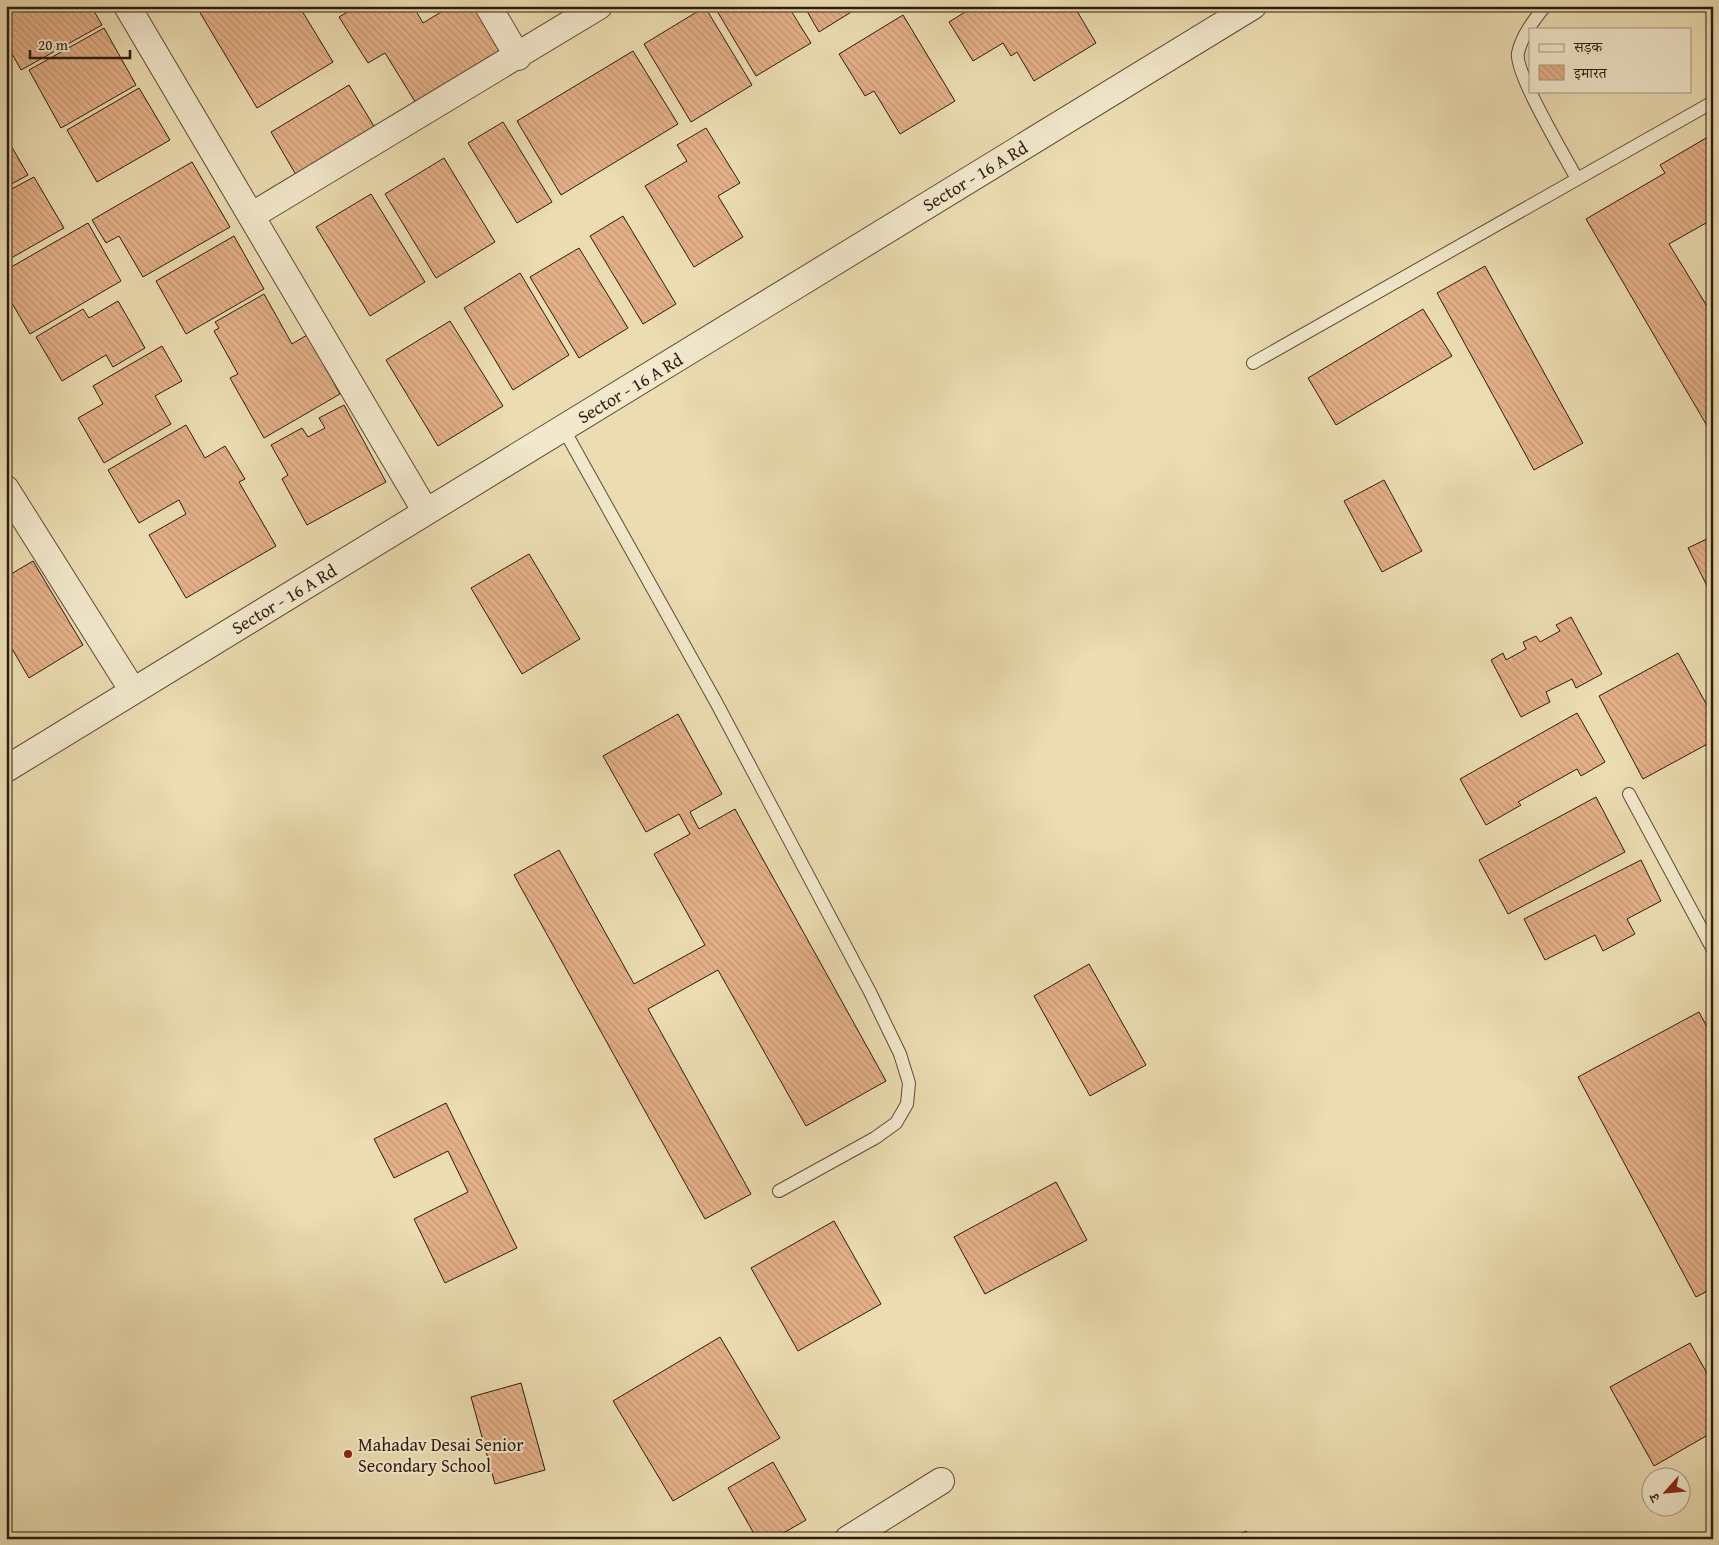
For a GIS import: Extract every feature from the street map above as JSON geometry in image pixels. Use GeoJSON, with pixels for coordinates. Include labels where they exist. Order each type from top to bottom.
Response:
{"type":"FeatureCollection","features":[{"type":"Feature","properties":{"kind":"street"},"geometry":{"type":"LineString","coordinates":[[128,6],[426,512]]}},
{"type":"Feature","properties":{"kind":"street"},"geometry":{"type":"LineString","coordinates":[[488,6],[518,57]]}},
{"type":"Feature","properties":{"kind":"street"},"geometry":{"type":"LineString","coordinates":[[251,216],[518,57],[599,6]]}},
{"type":"Feature","properties":{"kind":"street","name":"Sector - 16 A Rd"},"geometry":{"type":"LineString","coordinates":[[6,769],[1253,6]]}},
{"type":"Feature","properties":{"kind":"street"},"geometry":{"type":"LineString","coordinates":[[6,489],[133,691]]}},
{"type":"Feature","properties":{"kind":"street"},"geometry":{"type":"LineString","coordinates":[[848,1539],[941,1480]]}},
{"type":"Feature","properties":{"kind":"lane"},"geometry":{"type":"LineString","coordinates":[[1529,90],[1518,55],[1529,26],[1545,6]]}},
{"type":"Feature","properties":{"kind":"lane"},"geometry":{"type":"LineString","coordinates":[[1530,92],[1577,179]]}},
{"type":"Feature","properties":{"kind":"lane"},"geometry":{"type":"LineString","coordinates":[[1253,363],[1713,102]]}},
{"type":"Feature","properties":{"kind":"lane"},"geometry":{"type":"LineString","coordinates":[[563,428],[707,684],[856,966],[900,1054],[909,1083],[907,1104],[896,1123],[875,1138],[779,1190]]}},
{"type":"Feature","properties":{"kind":"lane"},"geometry":{"type":"LineString","coordinates":[[1629,794],[1713,950]]}},
{"type":"Feature","properties":{"kind":"building"},"geometry":{"type":"Polygon","coordinates":[[[12,6],[91,6],[102,25],[21,70],[6,43],[6,9],[12,6]]]}},
{"type":"Feature","properties":{"kind":"building"},"geometry":{"type":"Polygon","coordinates":[[[196,6],[299,6],[333,62],[257,108],[196,6]]]}},
{"type":"Feature","properties":{"kind":"building"},"geometry":{"type":"Polygon","coordinates":[[[349,6],[413,6],[423,23],[451,6],[475,6],[505,56],[419,108],[385,53],[368,63],[339,17],[351,10],[349,6]]]}},
{"type":"Feature","properties":{"kind":"building"},"geometry":{"type":"Polygon","coordinates":[[[562,6],[581,6],[567,15],[562,6]]]}},
{"type":"Feature","properties":{"kind":"building"},"geometry":{"type":"Polygon","coordinates":[[[714,6],[788,6],[811,43],[756,76],[714,6]]]}},
{"type":"Feature","properties":{"kind":"building"},"geometry":{"type":"Polygon","coordinates":[[[804,6],[861,6],[819,32],[804,6]]]}},
{"type":"Feature","properties":{"kind":"building"},"geometry":{"type":"Polygon","coordinates":[[[975,6],[1074,6],[1096,43],[1034,81],[1017,52],[1011,56],[1003,43],[973,61],[949,22],[975,6]]]}},
{"type":"Feature","properties":{"kind":"building"},"geometry":{"type":"Polygon","coordinates":[[[705,7],[752,85],[691,122],[644,44],[705,7]]]}},
{"type":"Feature","properties":{"kind":"building"},"geometry":{"type":"Polygon","coordinates":[[[903,15],[955,101],[900,134],[874,91],[865,96],[839,54],[903,15]]]}},
{"type":"Feature","properties":{"kind":"building"},"geometry":{"type":"Polygon","coordinates":[[[104,28],[136,85],[61,128],[29,70],[104,28]]]}},
{"type":"Feature","properties":{"kind":"building"},"geometry":{"type":"Polygon","coordinates":[[[633,51],[678,124],[561,195],[517,121],[633,51]]]}},
{"type":"Feature","properties":{"kind":"building"},"geometry":{"type":"Polygon","coordinates":[[[349,85],[378,133],[299,180],[271,132],[349,85]]]}},
{"type":"Feature","properties":{"kind":"building"},"geometry":{"type":"Polygon","coordinates":[[[139,88],[170,140],[97,182],[67,130],[139,88]]]}},
{"type":"Feature","properties":{"kind":"building"},"geometry":{"type":"Polygon","coordinates":[[[503,122],[552,202],[517,223],[468,143],[503,122]]]}},
{"type":"Feature","properties":{"kind":"building"},"geometry":{"type":"Polygon","coordinates":[[[706,128],[740,183],[718,196],[743,237],[694,267],[645,186],[687,161],[677,145],[706,128]]]}},
{"type":"Feature","properties":{"kind":"building"},"geometry":{"type":"Polygon","coordinates":[[[1713,134],[1713,219],[1669,244],[1713,316],[1713,436],[1586,219],[1665,173],[1660,165],[1713,134]]]}},
{"type":"Feature","properties":{"kind":"building"},"geometry":{"type":"Polygon","coordinates":[[[6,137],[28,175],[6,187],[6,137]]]}},
{"type":"Feature","properties":{"kind":"building"},"geometry":{"type":"Polygon","coordinates":[[[444,158],[495,242],[436,278],[385,194],[444,158]]]}},
{"type":"Feature","properties":{"kind":"building"},"geometry":{"type":"Polygon","coordinates":[[[192,162],[230,227],[143,277],[119,236],[106,243],[92,220],[192,162]]]}},
{"type":"Feature","properties":{"kind":"building"},"geometry":{"type":"Polygon","coordinates":[[[34,177],[64,228],[6,261],[6,192],[34,177]]]}},
{"type":"Feature","properties":{"kind":"building"},"geometry":{"type":"Polygon","coordinates":[[[371,194],[425,282],[370,316],[316,227],[371,194]]]}},
{"type":"Feature","properties":{"kind":"building"},"geometry":{"type":"Polygon","coordinates":[[[623,216],[676,304],[643,324],[590,236],[623,216]]]}},
{"type":"Feature","properties":{"kind":"building"},"geometry":{"type":"Polygon","coordinates":[[[88,223],[121,281],[30,334],[6,293],[6,270],[88,223]]]}},
{"type":"Feature","properties":{"kind":"building"},"geometry":{"type":"Polygon","coordinates":[[[234,236],[264,289],[186,334],[156,281],[234,236]]]}},
{"type":"Feature","properties":{"kind":"building"},"geometry":{"type":"Polygon","coordinates":[[[579,248],[628,328],[579,358],[530,277],[579,248]]]}},
{"type":"Feature","properties":{"kind":"building"},"geometry":{"type":"Polygon","coordinates":[[[1485,266],[1583,443],[1534,470],[1437,293],[1485,266]]]}},
{"type":"Feature","properties":{"kind":"building"},"geometry":{"type":"Polygon","coordinates":[[[520,273],[569,355],[513,390],[464,308],[520,273]]]}},
{"type":"Feature","properties":{"kind":"building"},"geometry":{"type":"Polygon","coordinates":[[[264,294],[292,344],[307,335],[340,394],[264,438],[230,378],[238,374],[214,331],[219,328],[215,322],[264,294]]]}},
{"type":"Feature","properties":{"kind":"building"},"geometry":{"type":"Polygon","coordinates":[[[118,301],[145,348],[113,367],[106,355],[62,381],[36,337],[83,309],[89,318],[118,301]]]}},
{"type":"Feature","properties":{"kind":"building"},"geometry":{"type":"Polygon","coordinates":[[[1423,309],[1452,356],[1336,425],[1308,378],[1423,309]]]}},
{"type":"Feature","properties":{"kind":"building"},"geometry":{"type":"Polygon","coordinates":[[[450,321],[503,406],[438,446],[386,360],[450,321]]]}},
{"type":"Feature","properties":{"kind":"building"},"geometry":{"type":"Polygon","coordinates":[[[162,346],[182,381],[155,396],[171,424],[104,463],[78,418],[103,404],[93,386],[162,346]]]}},
{"type":"Feature","properties":{"kind":"building"},"geometry":{"type":"Polygon","coordinates":[[[344,405],[386,482],[307,525],[282,479],[288,475],[271,445],[302,428],[308,437],[325,428],[319,418],[344,405]]]}},
{"type":"Feature","properties":{"kind":"building"},"geometry":{"type":"Polygon","coordinates":[[[186,425],[205,458],[225,446],[245,479],[239,482],[276,546],[186,598],[149,535],[186,514],[179,500],[139,523],[108,470],[186,425]]]}},
{"type":"Feature","properties":{"kind":"building"},"geometry":{"type":"Polygon","coordinates":[[[1384,480],[1422,551],[1382,572],[1344,501],[1384,480]]]}},
{"type":"Feature","properties":{"kind":"building"},"geometry":{"type":"Polygon","coordinates":[[[1713,536],[1713,598],[1688,548],[1713,536]]]}},
{"type":"Feature","properties":{"kind":"building"},"geometry":{"type":"Polygon","coordinates":[[[529,554],[580,639],[522,674],[471,588],[529,554]]]}},
{"type":"Feature","properties":{"kind":"building"},"geometry":{"type":"Polygon","coordinates":[[[33,561],[83,645],[29,678],[11,647],[6,651],[6,577],[33,561]]]}},
{"type":"Feature","properties":{"kind":"building"},"geometry":{"type":"Polygon","coordinates":[[[1571,617],[1602,674],[1576,688],[1572,679],[1546,692],[1550,702],[1521,717],[1491,660],[1503,653],[1506,660],[1526,649],[1523,642],[1536,636],[1540,642],[1560,631],[1556,625],[1571,617]]]}},
{"type":"Feature","properties":{"kind":"building"},"geometry":{"type":"Polygon","coordinates":[[[1678,653],[1713,716],[1713,741],[1643,779],[1599,696],[1678,653]]]}},
{"type":"Feature","properties":{"kind":"building"},"geometry":{"type":"Polygon","coordinates":[[[1577,713],[1605,762],[1581,776],[1577,769],[1518,802],[1521,805],[1486,825],[1460,779],[1577,713]]]}},
{"type":"Feature","properties":{"kind":"building"},"geometry":{"type":"Polygon","coordinates":[[[678,714],[722,794],[690,812],[699,829],[735,809],[886,1081],[806,1126],[718,970],[648,1009],[751,1194],[705,1219],[514,875],[559,850],[634,984],[705,945],[654,854],[690,834],[679,814],[646,832],[603,756],[678,714]]]}},
{"type":"Feature","properties":{"kind":"building"},"geometry":{"type":"Polygon","coordinates":[[[1596,797],[1625,852],[1508,914],[1479,860],[1596,797]]]}},
{"type":"Feature","properties":{"kind":"building"},"geometry":{"type":"Polygon","coordinates":[[[1641,860],[1661,901],[1627,919],[1635,934],[1603,951],[1595,935],[1545,960],[1524,919],[1641,860]]]}},
{"type":"Feature","properties":{"kind":"building"},"geometry":{"type":"Polygon","coordinates":[[[1089,964],[1146,1065],[1090,1096],[1034,996],[1089,964]]]}},
{"type":"Feature","properties":{"kind":"building"},"geometry":{"type":"Polygon","coordinates":[[[1699,1012],[1713,1038],[1713,1288],[1696,1297],[1578,1077],[1699,1012]]]}},
{"type":"Feature","properties":{"kind":"building"},"geometry":{"type":"Polygon","coordinates":[[[446,1103],[517,1248],[445,1283],[414,1219],[468,1192],[448,1151],[394,1178],[374,1139],[446,1103]]]}},
{"type":"Feature","properties":{"kind":"building"},"geometry":{"type":"Polygon","coordinates":[[[1056,1182],[1087,1240],[985,1294],[954,1237],[1056,1182]]]}},
{"type":"Feature","properties":{"kind":"building"},"geometry":{"type":"Polygon","coordinates":[[[834,1221],[881,1304],[798,1351],[751,1268],[834,1221]]]}},
{"type":"Feature","properties":{"kind":"building"},"geometry":{"type":"Polygon","coordinates":[[[720,1337],[780,1438],[673,1501],[613,1401],[720,1337]]]}},
{"type":"Feature","properties":{"kind":"building"},"geometry":{"type":"Polygon","coordinates":[[[1690,1343],[1713,1384],[1713,1432],[1654,1466],[1610,1387],[1690,1343]]]}},
{"type":"Feature","properties":{"kind":"building"},"geometry":{"type":"Polygon","coordinates":[[[521,1383],[545,1470],[495,1484],[471,1397],[521,1383]]]}},
{"type":"Feature","properties":{"kind":"building"},"geometry":{"type":"Polygon","coordinates":[[[773,1462],[806,1520],[773,1539],[757,1539],[728,1488],[773,1462]]]}},
{"type":"Feature","properties":{"kind":"building"},"geometry":{"type":"Polygon","coordinates":[[[1246,1531],[1250,1539],[1231,1539],[1246,1531]]]}},
{"type":"Feature","properties":{"kind":"place","name":"Mahadav Desai Senior Secondary School"},"geometry":{"type":"Point","coordinates":[348,1454]}}]}
